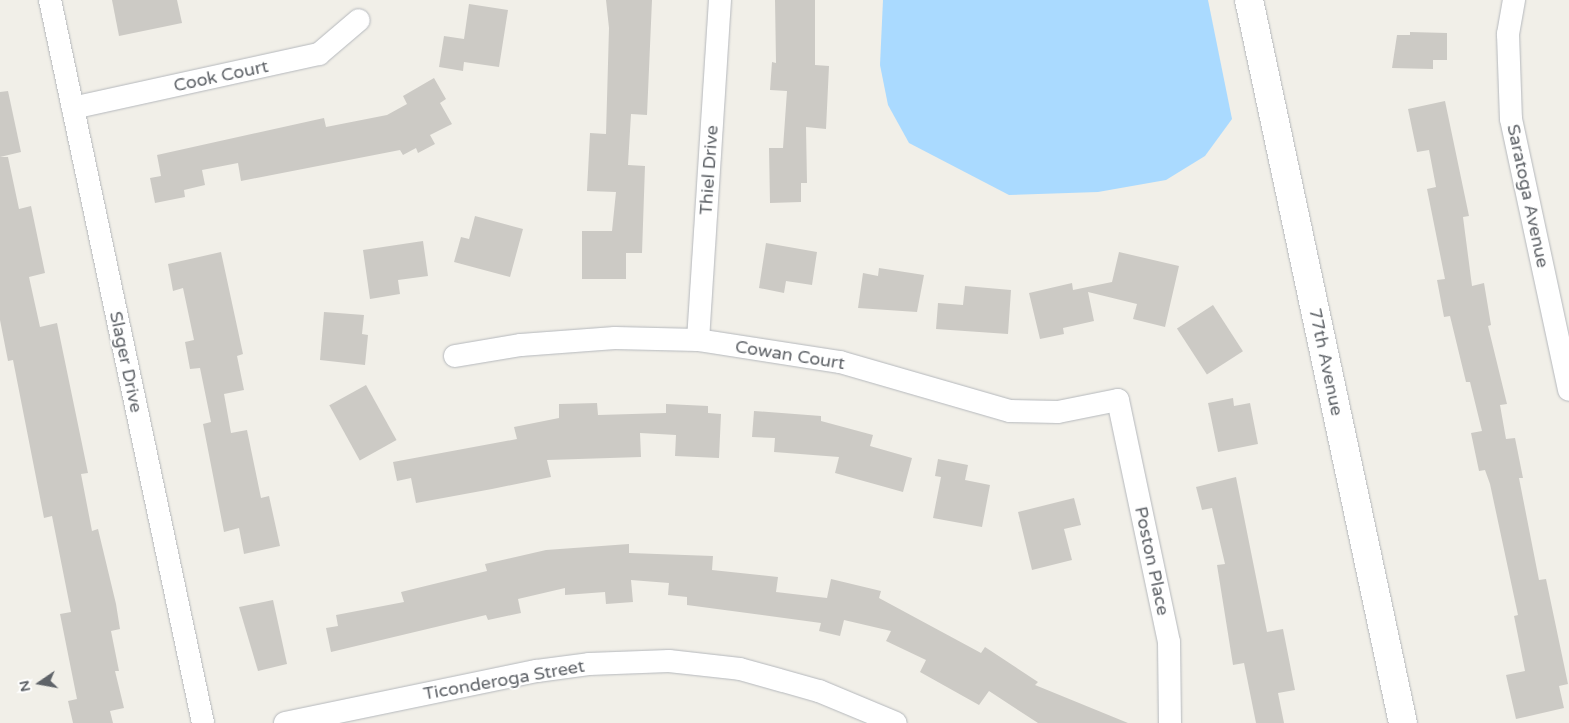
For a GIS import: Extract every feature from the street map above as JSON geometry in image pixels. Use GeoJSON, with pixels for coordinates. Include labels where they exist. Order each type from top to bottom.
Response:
{"type":"FeatureCollection","features":[{"type":"Feature","properties":{"kind":"street","name":"Slager Drive"},"geometry":{"type":"LineString","coordinates":[[50,0],[203,723]]}},
{"type":"Feature","properties":{"kind":"street","name":"Thiel Drive"},"geometry":{"type":"LineString","coordinates":[[698,340],[720,0]]}},
{"type":"Feature","properties":{"kind":"street","name":"77th Avenue"},"geometry":{"type":"LineString","coordinates":[[1249,0],[1403,723]]}},
{"type":"Feature","properties":{"kind":"street","name":"Saratoga Avenue"},"geometry":{"type":"LineString","coordinates":[[1514,0],[1508,34],[1511,118],[1569,390]]}},
{"type":"Feature","properties":{"kind":"street","name":"Cook Court"},"geometry":{"type":"LineString","coordinates":[[72,108],[319,54],[359,20]]}},
{"type":"Feature","properties":{"kind":"street","name":"Cowan Court"},"geometry":{"type":"LineString","coordinates":[[456,356],[521,345],[615,338],[698,340],[840,362],[1010,412],[1058,412],[1118,400]]}},
{"type":"Feature","properties":{"kind":"street","name":"Poston Place"},"geometry":{"type":"LineString","coordinates":[[1118,400],[1169,642],[1170,723]]}},
{"type":"Feature","properties":{"kind":"street","name":"Ticonderoga Street"},"geometry":{"type":"LineString","coordinates":[[285,723],[537,671],[589,664],[669,661],[740,669],[819,691],[896,723]]}},
{"type":"Feature","properties":{"kind":"water"},"geometry":{"type":"Polygon","coordinates":[[[883,0],[1208,0],[1232,119],[1205,156],[1166,180],[1098,192],[1009,195],[909,143],[888,105],[880,65],[883,0]]]}},
{"type":"Feature","properties":{"kind":"building"},"geometry":{"type":"Polygon","coordinates":[[[112,0],[177,0],[182,23],[119,36],[112,0]]]}},
{"type":"Feature","properties":{"kind":"building"},"geometry":{"type":"Polygon","coordinates":[[[606,0],[652,0],[647,115],[631,114],[628,165],[645,166],[642,253],[626,253],[626,279],[582,279],[582,231],[612,231],[616,192],[587,191],[590,133],[606,134],[609,28],[606,0]]]}},
{"type":"Feature","properties":{"kind":"building"},"geometry":{"type":"Polygon","coordinates":[[[775,0],[815,0],[815,65],[829,66],[826,129],[806,127],[807,183],[801,183],[801,202],[770,203],[769,148],[783,148],[787,91],[770,90],[772,62],[776,63],[775,0]]]}},
{"type":"Feature","properties":{"kind":"building"},"geometry":{"type":"Polygon","coordinates":[[[469,4],[508,10],[499,67],[464,62],[463,71],[439,67],[444,36],[464,39],[469,4]]]}},
{"type":"Feature","properties":{"kind":"building"},"geometry":{"type":"Polygon","coordinates":[[[1410,32],[1447,33],[1447,60],[1433,60],[1433,69],[1392,68],[1397,35],[1410,35],[1410,32]]]}},
{"type":"Feature","properties":{"kind":"building"},"geometry":{"type":"Polygon","coordinates":[[[434,78],[446,99],[440,103],[452,124],[430,135],[435,144],[418,153],[416,148],[403,155],[400,150],[241,181],[238,163],[202,170],[205,185],[184,190],[185,197],[155,203],[150,178],[161,176],[157,155],[324,118],[326,127],[387,115],[407,104],[403,96],[434,78]]]}},
{"type":"Feature","properties":{"kind":"building"},"geometry":{"type":"Polygon","coordinates":[[[8,91],[21,152],[0,157],[0,92],[8,91]]]}},
{"type":"Feature","properties":{"kind":"building"},"geometry":{"type":"Polygon","coordinates":[[[1445,101],[1469,216],[1463,217],[1472,286],[1484,283],[1491,325],[1488,326],[1507,404],[1500,405],[1506,439],[1515,438],[1523,478],[1519,478],[1539,580],[1546,579],[1568,684],[1559,686],[1564,708],[1516,719],[1506,675],[1525,671],[1514,616],[1518,615],[1490,484],[1485,470],[1479,471],[1471,433],[1482,431],[1470,382],[1466,382],[1450,316],[1444,317],[1437,280],[1445,279],[1427,189],[1436,187],[1429,150],[1417,152],[1408,109],[1445,101]]]}},
{"type":"Feature","properties":{"kind":"building"},"geometry":{"type":"Polygon","coordinates":[[[0,157],[8,157],[19,209],[31,206],[45,273],[29,277],[40,327],[57,323],[88,473],[81,474],[92,531],[98,529],[116,604],[120,629],[111,631],[119,671],[115,671],[124,708],[110,711],[113,723],[73,723],[68,701],[77,699],[60,614],[71,612],[52,516],[44,518],[13,360],[8,361],[0,320],[0,157]]]}},
{"type":"Feature","properties":{"kind":"building"},"geometry":{"type":"Polygon","coordinates":[[[475,216],[523,229],[510,277],[454,262],[461,237],[469,239],[475,216]]]}},
{"type":"Feature","properties":{"kind":"building"},"geometry":{"type":"Polygon","coordinates":[[[423,241],[428,276],[398,280],[400,294],[370,299],[363,250],[423,241]]]}},
{"type":"Feature","properties":{"kind":"building"},"geometry":{"type":"Polygon","coordinates":[[[766,243],[817,252],[812,285],[786,281],[784,293],[759,288],[766,243]]]}},
{"type":"Feature","properties":{"kind":"building"},"geometry":{"type":"Polygon","coordinates":[[[221,252],[243,354],[237,356],[244,390],[224,394],[231,433],[247,430],[261,498],[269,496],[280,546],[244,554],[239,528],[224,532],[203,424],[211,422],[200,368],[190,369],[185,342],[194,340],[183,288],[173,291],[168,264],[221,252]]]}},
{"type":"Feature","properties":{"kind":"building"},"geometry":{"type":"Polygon","coordinates":[[[1119,252],[1179,266],[1165,327],[1133,319],[1137,304],[1088,292],[1094,321],[1063,328],[1064,334],[1040,339],[1029,293],[1072,283],[1073,290],[1112,282],[1119,252]]]}},
{"type":"Feature","properties":{"kind":"building"},"geometry":{"type":"Polygon","coordinates":[[[879,268],[924,275],[917,312],[858,308],[863,273],[878,276],[879,268]]]}},
{"type":"Feature","properties":{"kind":"building"},"geometry":{"type":"Polygon","coordinates":[[[965,286],[1011,290],[1008,334],[936,329],[938,303],[963,305],[965,286]]]}},
{"type":"Feature","properties":{"kind":"building"},"geometry":{"type":"Polygon","coordinates":[[[1213,305],[1243,351],[1207,375],[1177,328],[1213,305]]]}},
{"type":"Feature","properties":{"kind":"building"},"geometry":{"type":"Polygon","coordinates":[[[324,312],[364,315],[362,334],[368,335],[365,365],[320,360],[324,312]]]}},
{"type":"Feature","properties":{"kind":"building"},"geometry":{"type":"Polygon","coordinates":[[[366,385],[397,440],[360,460],[329,405],[366,385]]]}},
{"type":"Feature","properties":{"kind":"building"},"geometry":{"type":"Polygon","coordinates":[[[1233,398],[1234,406],[1250,403],[1258,444],[1218,452],[1208,403],[1233,398]]]}},
{"type":"Feature","properties":{"kind":"building"},"geometry":{"type":"Polygon","coordinates":[[[597,403],[598,415],[666,413],[666,404],[708,406],[708,413],[721,414],[719,458],[675,456],[676,435],[640,433],[641,457],[547,460],[551,477],[492,489],[416,503],[411,478],[397,481],[393,462],[517,439],[514,427],[559,418],[559,404],[597,403]]]}},
{"type":"Feature","properties":{"kind":"building"},"geometry":{"type":"Polygon","coordinates":[[[754,411],[821,416],[821,421],[873,435],[870,446],[912,458],[903,492],[835,473],[839,457],[774,452],[775,438],[752,437],[754,411]]]}},
{"type":"Feature","properties":{"kind":"building"},"geometry":{"type":"Polygon","coordinates":[[[938,459],[968,465],[965,480],[990,485],[982,527],[933,518],[941,477],[935,476],[938,459]]]}},
{"type":"Feature","properties":{"kind":"building"},"geometry":{"type":"Polygon","coordinates":[[[1236,477],[1267,632],[1283,629],[1295,690],[1278,693],[1284,723],[1256,723],[1244,663],[1233,665],[1217,565],[1225,564],[1212,508],[1202,510],[1196,487],[1236,477]]]}},
{"type":"Feature","properties":{"kind":"building"},"geometry":{"type":"Polygon","coordinates":[[[1074,498],[1081,525],[1064,529],[1072,560],[1032,570],[1018,512],[1074,498]]]}},
{"type":"Feature","properties":{"kind":"building"},"geometry":{"type":"Polygon","coordinates":[[[629,544],[629,553],[713,556],[712,570],[778,577],[776,592],[827,598],[831,579],[881,591],[879,598],[981,653],[985,647],[1038,682],[1035,685],[1128,723],[1038,723],[989,691],[979,705],[920,672],[926,660],[886,641],[891,631],[844,620],[840,636],[819,631],[821,623],[687,605],[687,597],[668,595],[669,583],[631,580],[633,602],[606,604],[605,592],[565,595],[565,588],[518,599],[521,613],[488,620],[486,615],[331,652],[326,628],[338,626],[336,615],[404,602],[401,592],[487,571],[485,564],[546,550],[629,544]]]}},
{"type":"Feature","properties":{"kind":"building"},"geometry":{"type":"Polygon","coordinates":[[[273,600],[287,664],[258,671],[239,607],[273,600]]]}}]}
